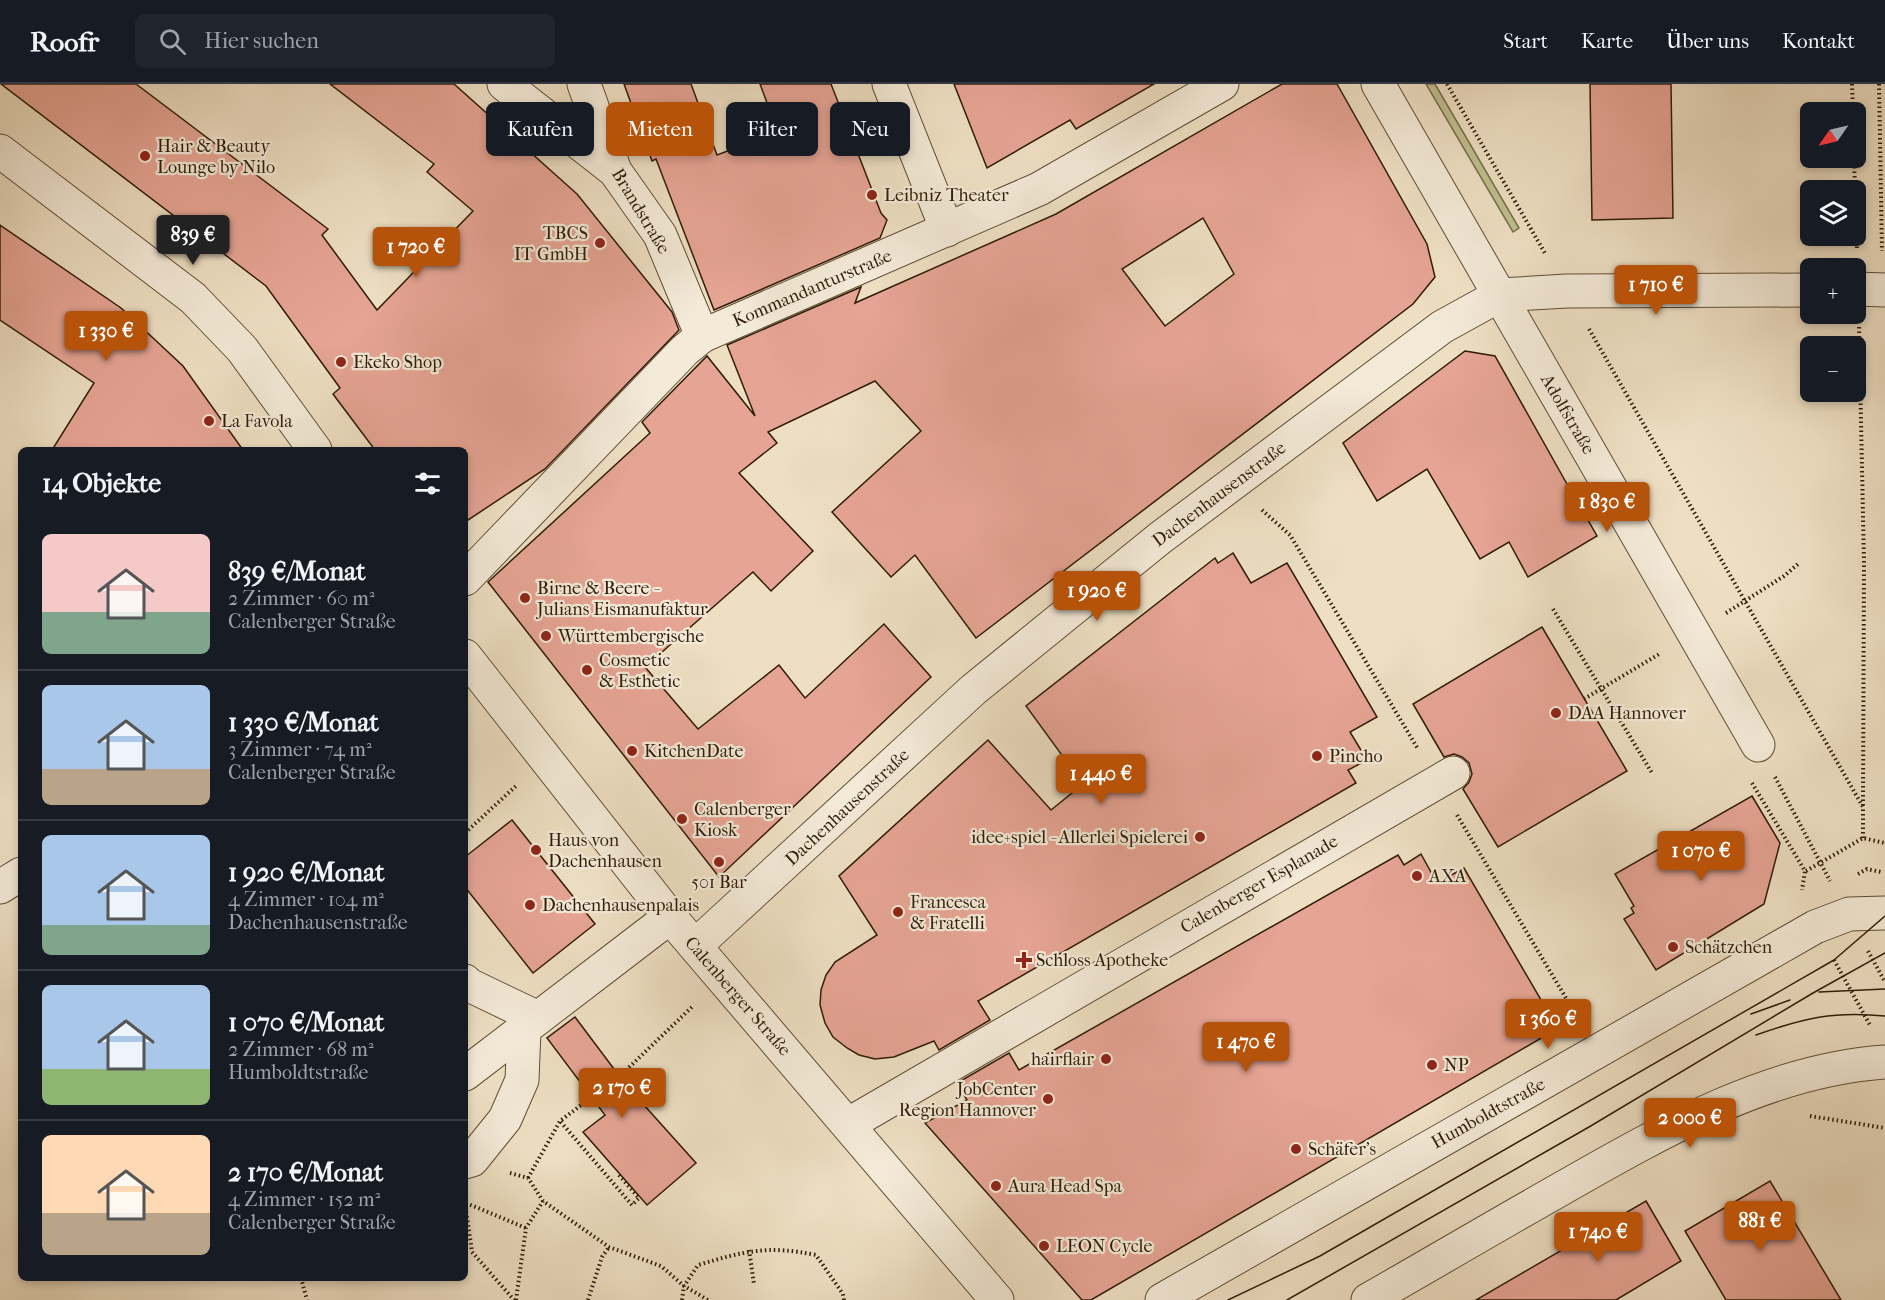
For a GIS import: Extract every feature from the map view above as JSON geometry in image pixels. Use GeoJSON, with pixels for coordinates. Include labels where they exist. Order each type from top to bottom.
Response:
{"type":"FeatureCollection","features":[{"type":"Feature","properties":{"kind":"street"},"geometry":{"type":"LineString","coordinates":[[504,84],[615,171]]}},
{"type":"Feature","properties":{"kind":"street","name":"Brandstraße"},"geometry":{"type":"LineString","coordinates":[[584,84],[615,171],[660,235],[702,336]]}},
{"type":"Feature","properties":{"kind":"street"},"geometry":{"type":"LineString","coordinates":[[889,84],[947,230]]}},
{"type":"Feature","properties":{"kind":"street","name":"Kommandanturstraße"},"geometry":{"type":"LineString","coordinates":[[468,576],[684,350],[702,336],[1039,189],[1222,84]]}},
{"type":"Feature","properties":{"kind":"street","name":"Adolfstraße"},"geometry":{"type":"LineString","coordinates":[[1378,84],[1758,745]]}},
{"type":"Feature","properties":{"kind":"street"},"geometry":{"type":"LineString","coordinates":[[0,151],[193,298],[242,349],[313,447]]}},
{"type":"Feature","properties":{"kind":"street","name":"Dachenhausenstraße"},"geometry":{"type":"LineString","coordinates":[[695,946],[982,682],[1235,481],[1442,327],[1500,295],[1567,291],[1800,290]]}},
{"type":"Feature","properties":{"kind":"street","name":"Calenberger Straße"},"geometry":{"type":"LineString","coordinates":[[468,660],[670,916],[997,1300]]}},
{"type":"Feature","properties":{"kind":"street","name":"Calenberger Esplanade"},"geometry":{"type":"LineString","coordinates":[[849,1124],[1454,773]]}},
{"type":"Feature","properties":{"kind":"street"},"geometry":{"type":"LineString","coordinates":[[0,887],[18,876]]}},
{"type":"Feature","properties":{"kind":"street","name":"Humboldtstraße"},"geometry":{"type":"LineString","coordinates":[[1162,1300],[1815,927],[1849,914],[1885,914]]}},
{"type":"Feature","properties":{"kind":"street"},"geometry":{"type":"LineString","coordinates":[[468,1072],[670,916]]}},
{"type":"Feature","properties":{"kind":"street"},"geometry":{"type":"LineString","coordinates":[[468,985],[531,1024]]}},
{"type":"Feature","properties":{"kind":"street"},"geometry":{"type":"LineString","coordinates":[[468,1161],[505,1119],[522,1080],[531,1024]]}},
{"type":"Feature","properties":{"kind":"street"},"geometry":{"type":"LineString","coordinates":[[1368,1300],[1614,1158],[1745,1096],[1806,1074],[1854,1064],[1880,1048]]}},
{"type":"Feature","properties":{"kind":"path"},"geometry":{"type":"LineString","coordinates":[[1447,84],[1863,807]]}},
{"type":"Feature","properties":{"kind":"path"},"geometry":{"type":"LineString","coordinates":[[1852,84],[1853,102]]}},
{"type":"Feature","properties":{"kind":"path"},"geometry":{"type":"LineString","coordinates":[[1863,838],[1864,562],[1870,290],[1879,84]]}},
{"type":"Feature","properties":{"kind":"path"},"geometry":{"type":"LineString","coordinates":[[1863,246],[1870,290]]}},
{"type":"Feature","properties":{"kind":"path"},"geometry":{"type":"LineString","coordinates":[[1584,699],[1745,601],[1798,564]]}},
{"type":"Feature","properties":{"kind":"path"},"geometry":{"type":"LineString","coordinates":[[1553,609],[1652,773]]}},
{"type":"Feature","properties":{"kind":"path"},"geometry":{"type":"LineString","coordinates":[[1849,914],[1758,745],[1742,766],[1805,872],[1800,903],[1880,1048]]}},
{"type":"Feature","properties":{"kind":"path"},"geometry":{"type":"LineString","coordinates":[[468,830],[545,758]]}},
{"type":"Feature","properties":{"kind":"path"},"geometry":{"type":"LineString","coordinates":[[1805,872],[1863,838],[1885,843]]}},
{"type":"Feature","properties":{"kind":"path"},"geometry":{"type":"LineString","coordinates":[[528,1178],[560,1121],[620,1076],[723,978]]}},
{"type":"Feature","properties":{"kind":"path"},"geometry":{"type":"LineString","coordinates":[[1802,1114],[1885,1128]]}},
{"type":"Feature","properties":{"kind":"path"},"geometry":{"type":"LineString","coordinates":[[560,1121],[632,1205],[639,1198],[619,1175]]}},
{"type":"Feature","properties":{"kind":"path"},"geometry":{"type":"LineString","coordinates":[[468,1161],[528,1178],[543,1201],[609,1247],[661,1266],[684,1286],[708,1300]]}},
{"type":"Feature","properties":{"kind":"path"},"geometry":{"type":"LineString","coordinates":[[515,1300],[526,1228],[543,1201]]}},
{"type":"Feature","properties":{"kind":"path"},"geometry":{"type":"LineString","coordinates":[[468,1204],[526,1228]]}},
{"type":"Feature","properties":{"kind":"path"},"geometry":{"type":"LineString","coordinates":[[468,1228],[471,1252],[515,1300]]}},
{"type":"Feature","properties":{"kind":"path"},"geometry":{"type":"LineString","coordinates":[[588,1300],[602,1257],[609,1247]]}},
{"type":"Feature","properties":{"kind":"path"},"geometry":{"type":"LineString","coordinates":[[682,1300],[684,1286],[698,1265],[749,1250],[784,1248],[816,1255],[843,1294],[844,1300]]}},
{"type":"Feature","properties":{"kind":"path"},"geometry":{"type":"LineString","coordinates":[[749,1250],[754,1284]]}},
{"type":"Feature","properties":{"kind":"path"},"geometry":{"type":"LineString","coordinates":[[302,1281],[307,1300]]}},
{"type":"Feature","properties":{"kind":"green space"},"geometry":{"type":"Polygon","coordinates":[[[1426,84],[1435,84],[1519,228],[1513,232],[1426,84]]]}},
{"type":"Feature","properties":{"kind":"building"},"geometry":{"type":"Polygon","coordinates":[[[1,84],[136,84],[328,229],[322,235],[377,310],[473,211],[427,172],[434,164],[330,84],[454,84],[486,113],[486,156],[535,156],[577,194],[672,312],[679,330],[545,469],[468,520],[468,447],[373,447],[333,394],[340,388],[266,286],[1,84]]]}},
{"type":"Feature","properties":{"kind":"building"},"geometry":{"type":"Polygon","coordinates":[[[624,84],[691,84],[698,102],[631,102],[624,84]]]}},
{"type":"Feature","properties":{"kind":"building"},"geometry":{"type":"Polygon","coordinates":[[[760,84],[831,84],[838,102],[830,102],[830,156],[859,156],[881,213],[887,220],[880,238],[714,310],[656,159],[652,161],[650,156],[714,156],[714,147],[717,155],[726,152],[726,156],[818,156],[818,102],[767,102],[760,84]]]}},
{"type":"Feature","properties":{"kind":"building"},"geometry":{"type":"Polygon","coordinates":[[[954,84],[1154,84],[1076,129],[1070,120],[987,168],[954,84]]]}},
{"type":"Feature","properties":{"kind":"building"},"geometry":{"type":"Polygon","coordinates":[[[1282,84],[1337,84],[1427,244],[1435,277],[1413,304],[976,638],[915,555],[891,577],[832,512],[921,431],[875,381],[768,432],[777,443],[739,473],[813,551],[771,591],[753,572],[645,667],[698,729],[779,665],[805,698],[884,624],[931,677],[719,877],[488,582],[650,433],[642,422],[707,356],[755,416],[727,345],[861,287],[855,303],[1056,214],[1282,84]],[[1203,218],[1122,269],[1165,326],[1234,274],[1203,218]]]}},
{"type":"Feature","properties":{"kind":"building"},"geometry":{"type":"Polygon","coordinates":[[[1590,84],[1671,84],[1673,218],[1592,220],[1590,84]]]}},
{"type":"Feature","properties":{"kind":"building"},"geometry":{"type":"Polygon","coordinates":[[[0,225],[121,308],[183,366],[241,447],[54,447],[94,383],[0,320],[0,225]]]}},
{"type":"Feature","properties":{"kind":"building"},"geometry":{"type":"Polygon","coordinates":[[[1465,351],[1495,356],[1567,484],[1587,484],[1590,490],[1580,506],[1597,536],[1528,577],[1509,542],[1480,559],[1427,469],[1377,501],[1343,443],[1465,351]]]}},
{"type":"Feature","properties":{"kind":"building"},"geometry":{"type":"Polygon","coordinates":[[[1233,553],[1251,583],[1287,563],[1377,717],[1350,732],[1367,760],[1348,770],[1356,783],[978,1001],[990,1020],[939,1050],[934,1041],[894,1057],[875,1059],[859,1055],[833,1037],[825,1023],[820,1005],[821,990],[826,975],[835,962],[877,935],[839,876],[988,740],[1051,810],[1083,784],[1026,706],[1215,558],[1218,563],[1233,553]]]}},
{"type":"Feature","properties":{"kind":"building"},"geometry":{"type":"Polygon","coordinates":[[[1542,627],[1627,771],[1498,847],[1463,789],[1472,774],[1469,763],[1454,754],[1444,757],[1413,704],[1542,627]]]}},
{"type":"Feature","properties":{"kind":"building"},"geometry":{"type":"Polygon","coordinates":[[[1752,796],[1780,843],[1764,904],[1656,970],[1624,919],[1634,913],[1631,908],[1634,906],[1615,874],[1752,796]]]}},
{"type":"Feature","properties":{"kind":"building","name":"Dachenhausenpalais"},"geometry":{"type":"Polygon","coordinates":[[[512,820],[595,924],[533,973],[468,891],[468,855],[512,820]]]}},
{"type":"Feature","properties":{"kind":"building"},"geometry":{"type":"Polygon","coordinates":[[[1421,854],[1437,883],[1464,868],[1551,1017],[1543,1022],[1550,1033],[1091,1300],[1082,1300],[925,1123],[967,1100],[957,1083],[1009,1053],[1019,1070],[1398,855],[1404,865],[1421,854]]]}},
{"type":"Feature","properties":{"kind":"building"},"geometry":{"type":"Polygon","coordinates":[[[575,1017],[626,1085],[696,1163],[647,1205],[583,1132],[605,1115],[547,1038],[575,1017]]]}},
{"type":"Feature","properties":{"kind":"building"},"geometry":{"type":"Polygon","coordinates":[[[1770,1181],[1841,1300],[1726,1300],[1685,1231],[1770,1181]]]}},
{"type":"Feature","properties":{"kind":"building"},"geometry":{"type":"Polygon","coordinates":[[[1646,1201],[1681,1261],[1616,1300],[1476,1300],[1646,1201]]]}},
{"type":"Feature","properties":{"kind":"tram line"},"geometry":{"type":"LineString","coordinates":[[1228,1300],[1320,1256],[1834,960],[1885,916]]}},
{"type":"Feature","properties":{"kind":"tram line"},"geometry":{"type":"LineString","coordinates":[[1287,1300],[1589,1127],[1813,993],[1885,953]]}},
{"type":"Feature","properties":{"kind":"tram line"},"geometry":{"type":"LineString","coordinates":[[1819,992],[1885,989]]}},
{"type":"Feature","properties":{"kind":"tram line"},"geometry":{"type":"LineString","coordinates":[[1751,1014],[1790,1000]]}},
{"type":"Feature","properties":{"kind":"tram line"},"geometry":{"type":"LineString","coordinates":[[1756,1035],[1819,1017],[1850,1014],[1885,1016]]}},
{"type":"Feature","properties":{"kind":"place","name":"Hair & Beauty Lounge by Nilo"},"geometry":{"type":"Point","coordinates":[145,156]}},
{"type":"Feature","properties":{"kind":"place","name":"Leibniz Theater"},"geometry":{"type":"Point","coordinates":[872,195]}},
{"type":"Feature","properties":{"kind":"place","name":"TBCS IT GmbH"},"geometry":{"type":"Point","coordinates":[600,243]}},
{"type":"Feature","properties":{"kind":"place","name":"Ekeko Shop"},"geometry":{"type":"Point","coordinates":[341,362]}},
{"type":"Feature","properties":{"kind":"place","name":"La Favola"},"geometry":{"type":"Point","coordinates":[209,421]}},
{"type":"Feature","properties":{"kind":"place","name":"Birne & Beere - Julians Eismanufaktur"},"geometry":{"type":"Point","coordinates":[525,598]}},
{"type":"Feature","properties":{"kind":"place","name":"Württembergische"},"geometry":{"type":"Point","coordinates":[546,636]}},
{"type":"Feature","properties":{"kind":"place","name":"Cosmetic & Esthetic"},"geometry":{"type":"Point","coordinates":[587,670]}},
{"type":"Feature","properties":{"kind":"place","name":"DAA Hannover"},"geometry":{"type":"Point","coordinates":[1556,713]}},
{"type":"Feature","properties":{"kind":"place","name":"KitchenDate"},"geometry":{"type":"Point","coordinates":[632,751]}},
{"type":"Feature","properties":{"kind":"place","name":"Pincho"},"geometry":{"type":"Point","coordinates":[1317,756]}},
{"type":"Feature","properties":{"kind":"place","name":"Calenberger Kiosk"},"geometry":{"type":"Point","coordinates":[682,819]}},
{"type":"Feature","properties":{"kind":"place","name":"idee+spiel - Allerlei Spielerei"},"geometry":{"type":"Point","coordinates":[1200,837]}},
{"type":"Feature","properties":{"kind":"place","name":"Haus von Dachenhausen"},"geometry":{"type":"Point","coordinates":[536,850]}},
{"type":"Feature","properties":{"kind":"place","name":"501 Bar"},"geometry":{"type":"Point","coordinates":[719,862]}},
{"type":"Feature","properties":{"kind":"place","name":"AXA"},"geometry":{"type":"Point","coordinates":[1417,876]}},
{"type":"Feature","properties":{"kind":"place","name":"Dachenhausenpalais"},"geometry":{"type":"Point","coordinates":[530,905]}},
{"type":"Feature","properties":{"kind":"place","name":"Francesca & Fratelli"},"geometry":{"type":"Point","coordinates":[898,912]}},
{"type":"Feature","properties":{"kind":"place","name":"Schätzchen"},"geometry":{"type":"Point","coordinates":[1673,947]}},
{"type":"Feature","properties":{"kind":"place","name":"Schloss Apotheke"},"geometry":{"type":"Point","coordinates":[1024,960]}},
{"type":"Feature","properties":{"kind":"place","name":"hairflair"},"geometry":{"type":"Point","coordinates":[1106,1059]}},
{"type":"Feature","properties":{"kind":"place","name":"NP"},"geometry":{"type":"Point","coordinates":[1432,1065]}},
{"type":"Feature","properties":{"kind":"place","name":"JobCenter Region Hannover"},"geometry":{"type":"Point","coordinates":[1048,1099]}},
{"type":"Feature","properties":{"kind":"place","name":"Schäfer's"},"geometry":{"type":"Point","coordinates":[1296,1149]}},
{"type":"Feature","properties":{"kind":"place","name":"Aura Head Spa"},"geometry":{"type":"Point","coordinates":[996,1186]}},
{"type":"Feature","properties":{"kind":"place","name":"LEON Cycle"},"geometry":{"type":"Point","coordinates":[1044,1246]}}]}
